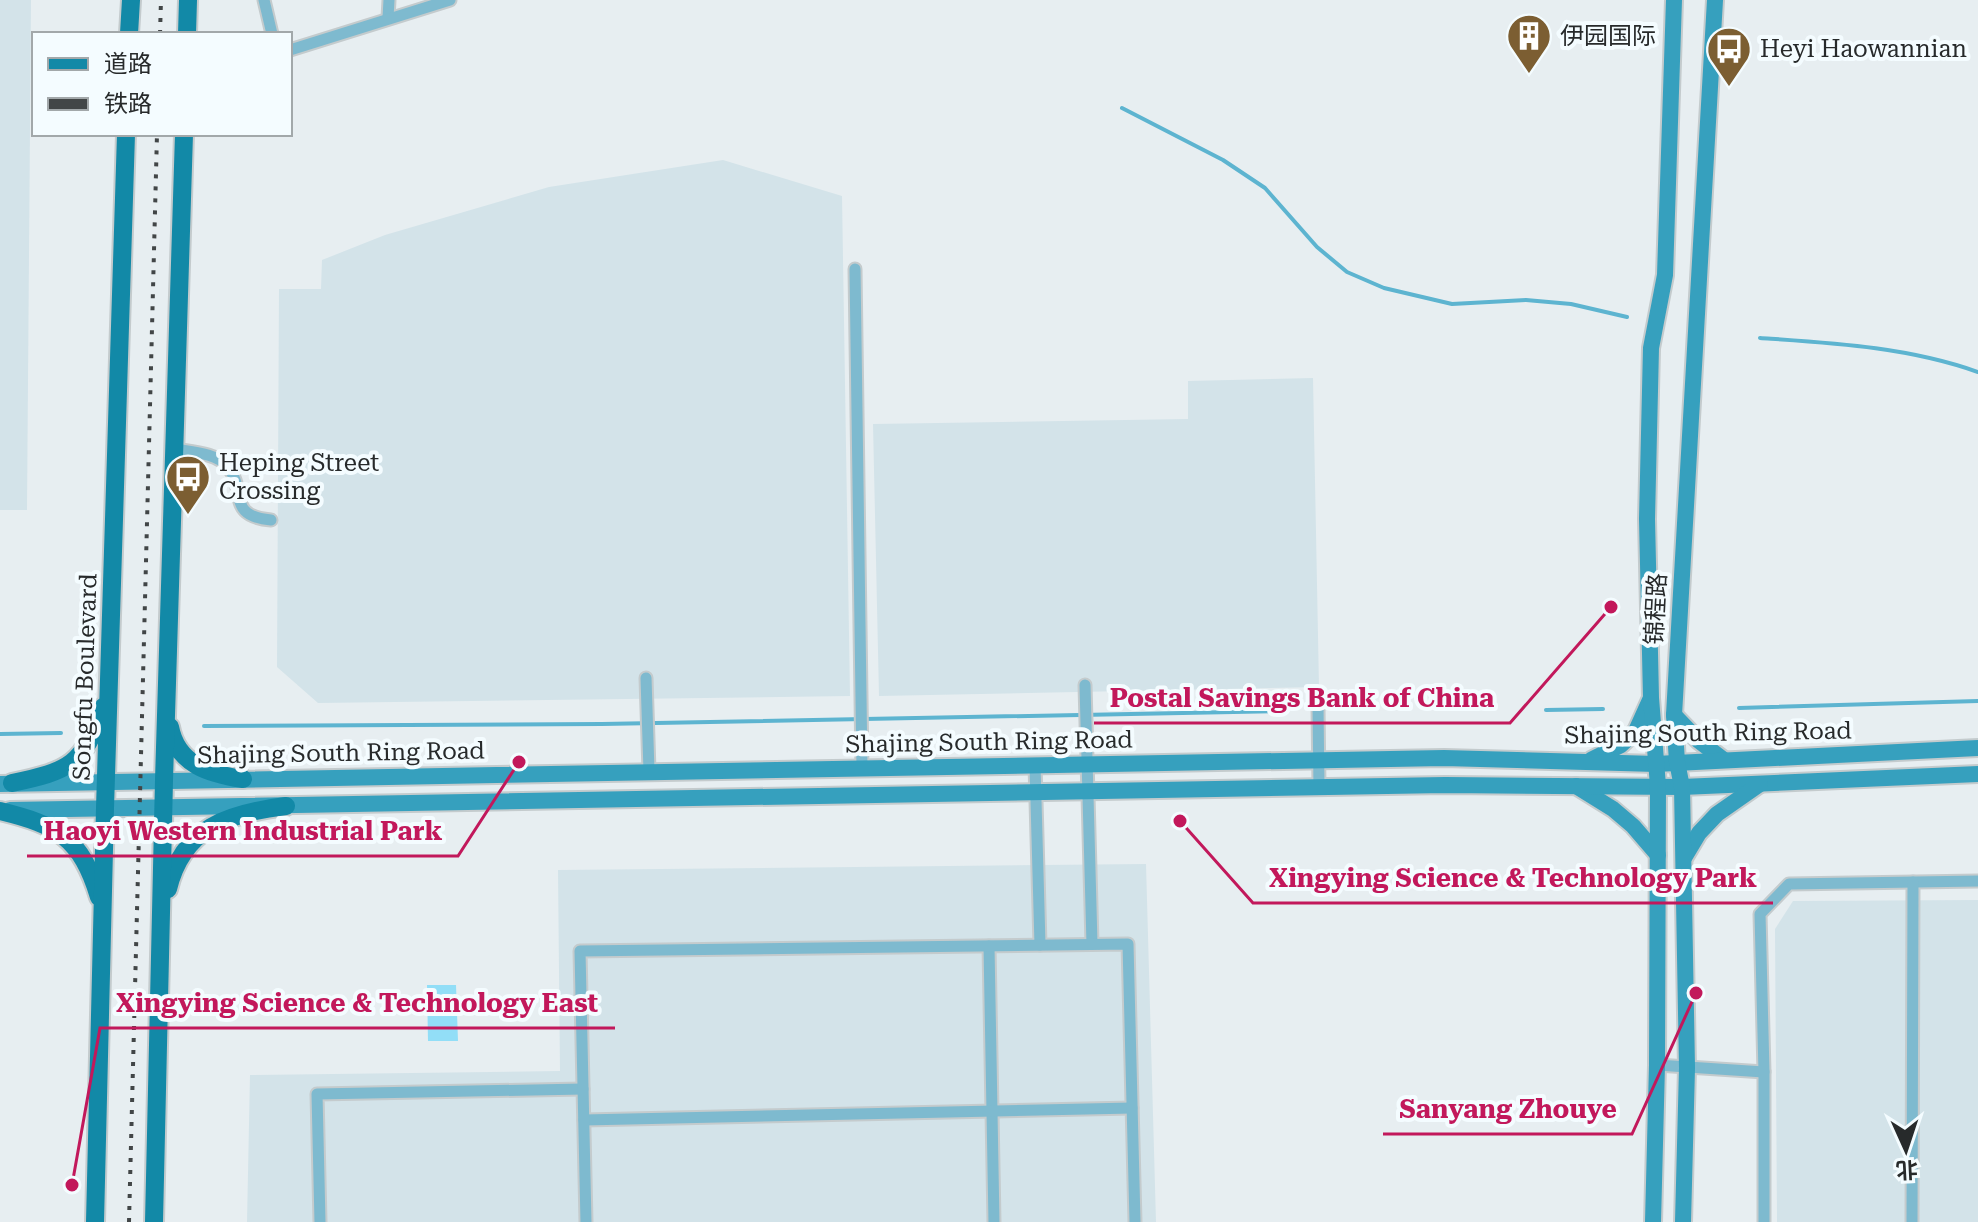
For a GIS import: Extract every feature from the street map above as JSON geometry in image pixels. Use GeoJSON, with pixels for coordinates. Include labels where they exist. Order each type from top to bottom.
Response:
{"type":"FeatureCollection","features":[{"type":"Feature","properties":{"kind":"main road"},"geometry":{"type":"LineString","coordinates":[[129,32],[131,0]]}},
{"type":"Feature","properties":{"kind":"main road"},"geometry":{"type":"LineString","coordinates":[[187,32],[188,0]]}},
{"type":"Feature","properties":{"kind":"main road","name":"锦程路"},"geometry":{"type":"LineString","coordinates":[[1653,1222],[1658,786],[1651,698],[1647,519],[1651,348],[1665,275],[1674,0]]}},
{"type":"Feature","properties":{"kind":"main road","name":"锦程路"},"geometry":{"type":"LineString","coordinates":[[1683,1222],[1687,1068],[1682,787],[1674,715],[1715,0]]}},
{"type":"Feature","properties":{"kind":"main road","name":"Songfu Boulevard"},"geometry":{"type":"LineString","coordinates":[[95,1222],[126,136]]}},
{"type":"Feature","properties":{"kind":"main road"},"geometry":{"type":"LineString","coordinates":[[154,1222],[184,136]]}},
{"type":"Feature","properties":{"kind":"main road"},"geometry":{"type":"LineString","coordinates":[[6,784],[60,771],[79,757],[98,721],[109,681]]}},
{"type":"Feature","properties":{"kind":"main road"},"geometry":{"type":"LineString","coordinates":[[1588,762],[1621,745],[1636,731],[1651,698]]}},
{"type":"Feature","properties":{"kind":"main road"},"geometry":{"type":"LineString","coordinates":[[167,704],[171,733],[178,747],[194,765],[214,775],[243,779]]}},
{"type":"Feature","properties":{"kind":"main road"},"geometry":{"type":"LineString","coordinates":[[1674,715],[1699,741],[1724,760]]}},
{"type":"Feature","properties":{"kind":"main road","name":"Shajing South Ring Road"},"geometry":{"type":"LineString","coordinates":[[6,784],[1444,758],[1656,764],[1978,748]]}},
{"type":"Feature","properties":{"kind":"main road","name":"Shajing South Ring Road"},"geometry":{"type":"LineString","coordinates":[[0,811],[1445,785],[1682,787],[1978,774]]}},
{"type":"Feature","properties":{"kind":"main road"},"geometry":{"type":"LineString","coordinates":[[1683,859],[1699,833],[1717,814],[1760,784]]}},
{"type":"Feature","properties":{"kind":"main road"},"geometry":{"type":"LineString","coordinates":[[1575,786],[1613,809],[1633,826],[1658,855]]}},
{"type":"Feature","properties":{"kind":"main road"},"geometry":{"type":"LineString","coordinates":[[161,915],[170,877],[185,847],[195,838],[233,816],[286,806]]}},
{"type":"Feature","properties":{"kind":"main road"},"geometry":{"type":"LineString","coordinates":[[0,811],[32,819],[58,832],[76,847],[93,878],[102,910]]}},
{"type":"Feature","properties":{"kind":"street"},"geometry":{"type":"LineString","coordinates":[[264,0],[272,32]]}},
{"type":"Feature","properties":{"kind":"street"},"geometry":{"type":"LineString","coordinates":[[388,18],[389,0]]}},
{"type":"Feature","properties":{"kind":"street"},"geometry":{"type":"LineString","coordinates":[[292,49],[450,0]]}},
{"type":"Feature","properties":{"kind":"street"},"geometry":{"type":"LineString","coordinates":[[855,269],[862,768]]}},
{"type":"Feature","properties":{"kind":"street"},"geometry":{"type":"LineString","coordinates":[[175,449],[213,456],[227,466],[242,508],[251,516],[271,520]]}},
{"type":"Feature","properties":{"kind":"street"},"geometry":{"type":"LineString","coordinates":[[646,678],[649,771]]}},
{"type":"Feature","properties":{"kind":"street"},"geometry":{"type":"LineString","coordinates":[[1085,685],[1092,944]]}},
{"type":"Feature","properties":{"kind":"street"},"geometry":{"type":"LineString","coordinates":[[1318,707],[1319,787]]}},
{"type":"Feature","properties":{"kind":"street"},"geometry":{"type":"LineString","coordinates":[[1035,765],[1040,945]]}},
{"type":"Feature","properties":{"kind":"street"},"geometry":{"type":"LineString","coordinates":[[1764,1222],[1760,914],[1789,884],[1978,881]]}},
{"type":"Feature","properties":{"kind":"street"},"geometry":{"type":"LineString","coordinates":[[1912,1222],[1913,882]]}},
{"type":"Feature","properties":{"kind":"street"},"geometry":{"type":"LineString","coordinates":[[586,1222],[580,951],[1128,944],[1135,1222]]}},
{"type":"Feature","properties":{"kind":"street"},"geometry":{"type":"LineString","coordinates":[[989,946],[994,1222]]}},
{"type":"Feature","properties":{"kind":"street"},"geometry":{"type":"LineString","coordinates":[[1657,1065],[1764,1072]]}},
{"type":"Feature","properties":{"kind":"street"},"geometry":{"type":"LineString","coordinates":[[320,1222],[317,1094],[583,1089]]}},
{"type":"Feature","properties":{"kind":"street"},"geometry":{"type":"LineString","coordinates":[[584,1120],[1132,1108]]}},
{"type":"Feature","properties":{"kind":"shaded area"},"geometry":{"type":"Polygon","coordinates":[[[0,0],[31,0],[27,510],[0,510],[0,0]]]}},
{"type":"Feature","properties":{"kind":"shaded area"},"geometry":{"type":"Polygon","coordinates":[[[723,160],[842,196],[850,696],[318,703],[277,667],[279,289],[321,289],[322,260],[385,235],[549,187],[723,160]]]}},
{"type":"Feature","properties":{"kind":"shaded area"},"geometry":{"type":"Polygon","coordinates":[[[1313,378],[1319,687],[879,696],[873,424],[1188,419],[1188,381],[1313,378]]]}},
{"type":"Feature","properties":{"kind":"shaded area"},"geometry":{"type":"Polygon","coordinates":[[[1146,864],[1156,1222],[247,1222],[250,1075],[560,1071],[558,870],[1146,864]]]}},
{"type":"Feature","properties":{"kind":"shaded area"},"geometry":{"type":"Polygon","coordinates":[[[1978,900],[1978,1222],[1777,1222],[1775,929],[1793,901],[1978,900]]]}},
{"type":"Feature","properties":{"kind":"shaded area"},"geometry":{"type":"Polygon","coordinates":[[[427,985],[456,985],[458,1041],[428,1041],[427,985]]]}},
{"type":"Feature","properties":{"kind":"waterway"},"geometry":{"type":"LineString","coordinates":[[1122,108],[1223,160],[1265,188],[1317,247],[1347,272],[1384,288],[1452,304],[1526,300],[1571,304],[1627,317]]}},
{"type":"Feature","properties":{"kind":"waterway"},"geometry":{"type":"LineString","coordinates":[[1760,338],[1843,344],[1898,352],[1978,372]]}},
{"type":"Feature","properties":{"kind":"waterway"},"geometry":{"type":"LineString","coordinates":[[1739,708],[1978,701]]}},
{"type":"Feature","properties":{"kind":"waterway"},"geometry":{"type":"LineString","coordinates":[[1546,710],[1603,709]]}},
{"type":"Feature","properties":{"kind":"waterway"},"geometry":{"type":"LineString","coordinates":[[204,726],[602,724],[1287,711]]}},
{"type":"Feature","properties":{"kind":"waterway"},"geometry":{"type":"LineString","coordinates":[[0,734],[61,733]]}},
{"type":"Feature","properties":{"kind":"railway"},"geometry":{"type":"LineString","coordinates":[[160,32],[161,0]]}},
{"type":"Feature","properties":{"kind":"railway"},"geometry":{"type":"LineString","coordinates":[[129,1222],[157,136]]}},
{"type":"Feature","properties":{"kind":"place","name":"伊园国际"},"geometry":{"type":"Point","coordinates":[1529,75]}},
{"type":"Feature","properties":{"kind":"place","name":"Heyi Haowannian"},"geometry":{"type":"Point","coordinates":[1729,88]}},
{"type":"Feature","properties":{"kind":"place","name":"Heping Street Crossing"},"geometry":{"type":"Point","coordinates":[188,516]}},
{"type":"Feature","properties":{"kind":"place","name":"Postal Savings Bank of China"},"geometry":{"type":"Point","coordinates":[1611,607]}},
{"type":"Feature","properties":{"kind":"place","name":"Haoyi Western Industrial Park"},"geometry":{"type":"Point","coordinates":[519,762]}},
{"type":"Feature","properties":{"kind":"place","name":"Xingying Science & Technology Park"},"geometry":{"type":"Point","coordinates":[1180,821]}},
{"type":"Feature","properties":{"kind":"place","name":"Sanyang Zhouye"},"geometry":{"type":"Point","coordinates":[1696,993]}},
{"type":"Feature","properties":{"kind":"place","name":"Xingying Science & Technology East"},"geometry":{"type":"Point","coordinates":[72,1185]}}]}
